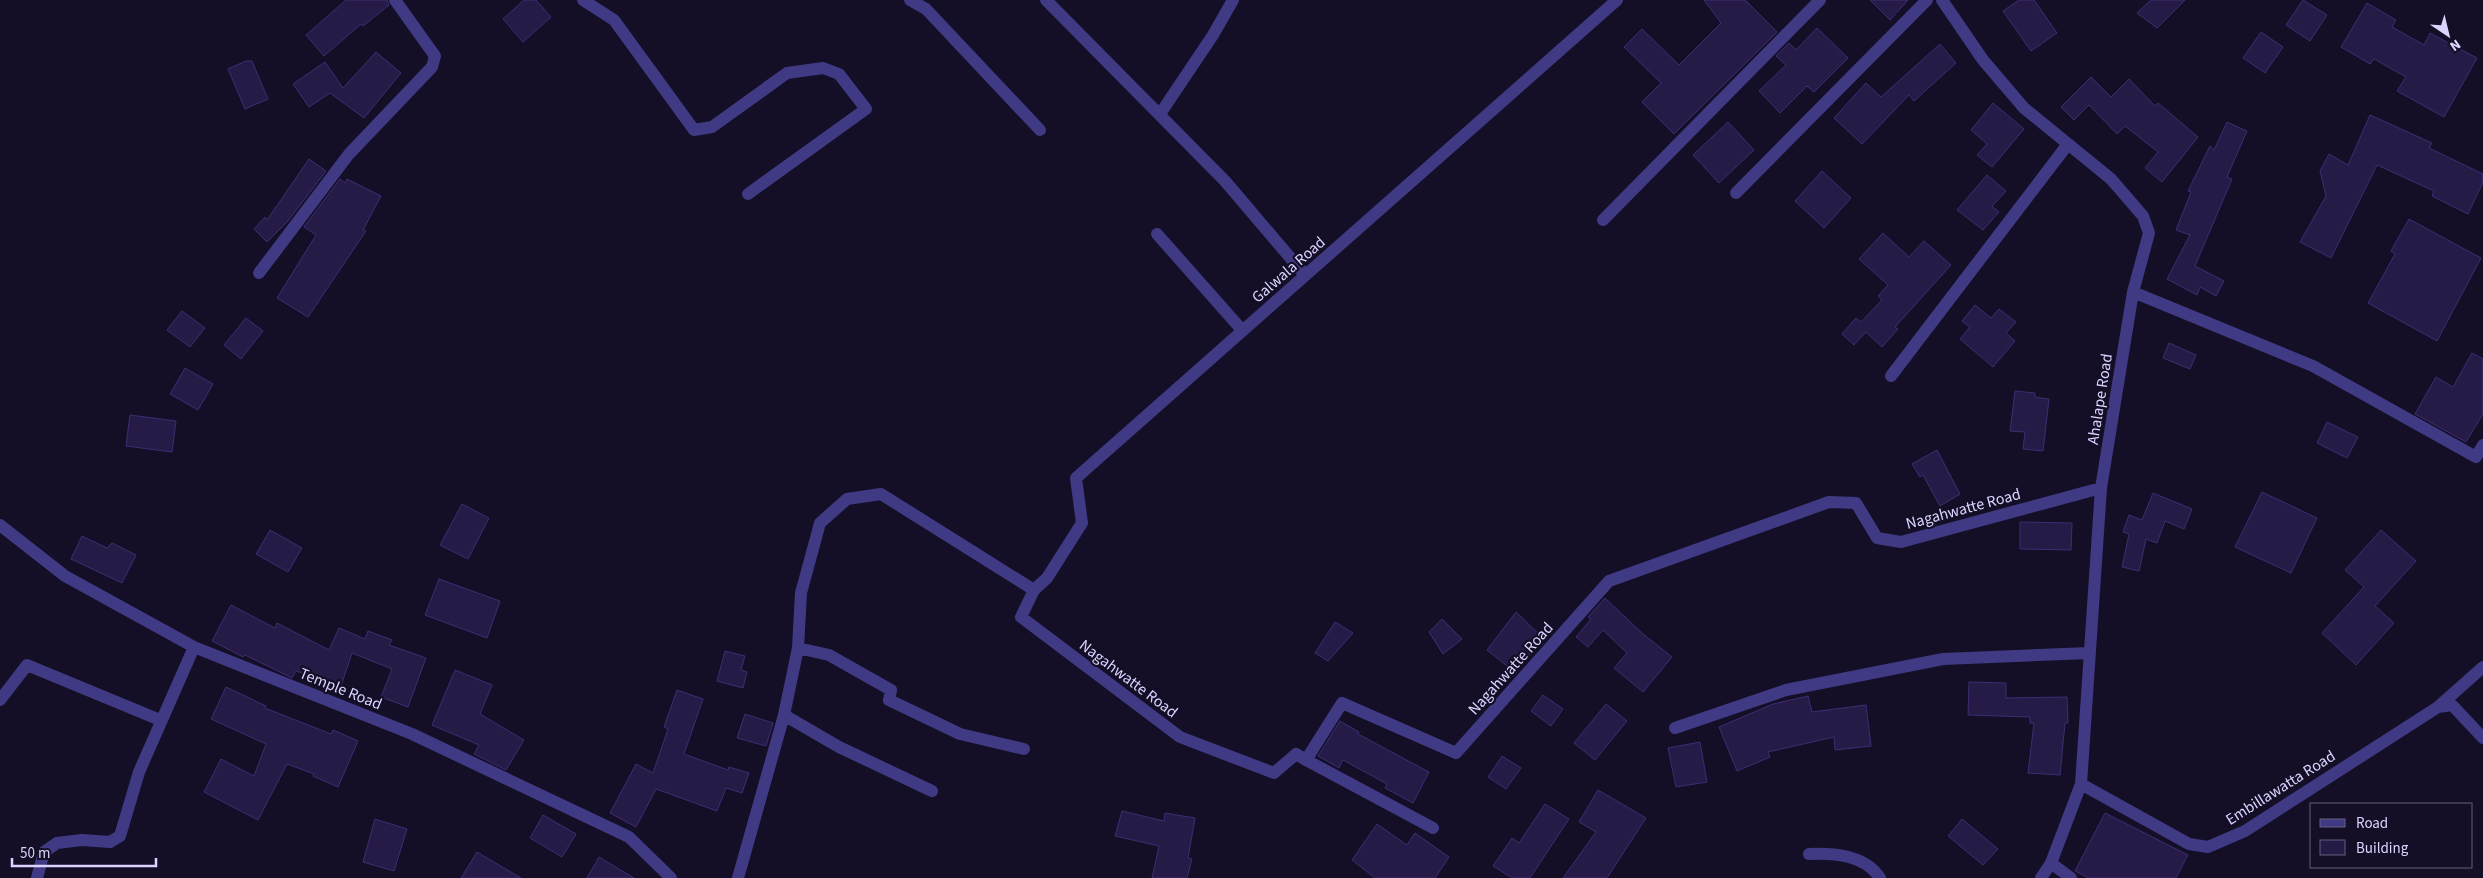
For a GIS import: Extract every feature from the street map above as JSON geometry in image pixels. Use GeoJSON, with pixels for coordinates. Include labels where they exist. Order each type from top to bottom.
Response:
{"type":"FeatureCollection","features":[{"type":"Feature","properties":{"kind":"street"},"geometry":{"type":"LineString","coordinates":[[259,273],[349,154],[432,67],[435,56],[396,0]]}},
{"type":"Feature","properties":{"kind":"street"},"geometry":{"type":"LineString","coordinates":[[583,0],[614,20],[694,130],[712,127],[787,73],[823,68],[839,74],[866,109],[748,194]]}},
{"type":"Feature","properties":{"kind":"street"},"geometry":{"type":"LineString","coordinates":[[910,0],[926,9],[1040,130]]}},
{"type":"Feature","properties":{"kind":"street"},"geometry":{"type":"LineString","coordinates":[[1046,0],[1225,181],[1305,275]]}},
{"type":"Feature","properties":{"kind":"street"},"geometry":{"type":"LineString","coordinates":[[1160,114],[1213,35],[1233,0]]}},
{"type":"Feature","properties":{"kind":"street","name":"Galwala Road"},"geometry":{"type":"LineString","coordinates":[[1034,590],[1047,578],[1082,523],[1076,478],[1617,0]]}},
{"type":"Feature","properties":{"kind":"street"},"geometry":{"type":"LineString","coordinates":[[1603,220],[1820,0]]}},
{"type":"Feature","properties":{"kind":"street"},"geometry":{"type":"LineString","coordinates":[[1736,193],[1928,0]]}},
{"type":"Feature","properties":{"kind":"street","name":"Ahalape Road"},"geometry":{"type":"LineString","coordinates":[[1942,0],[1983,60],[2024,108],[2111,179],[2143,216],[2149,234],[2133,292],[2101,488],[2081,784],[2051,863],[2041,878]]}},
{"type":"Feature","properties":{"kind":"street"},"geometry":{"type":"LineString","coordinates":[[1891,376],[2068,144]]}},
{"type":"Feature","properties":{"kind":"street"},"geometry":{"type":"LineString","coordinates":[[1157,234],[1242,330]]}},
{"type":"Feature","properties":{"kind":"street"},"geometry":{"type":"LineString","coordinates":[[2133,292],[2313,366],[2476,457],[2483,445]]}},
{"type":"Feature","properties":{"kind":"street","name":"Nagahwatte Road"},"geometry":{"type":"LineString","coordinates":[[1034,590],[1021,618],[1180,737],[1274,773],[1296,754],[1306,760],[1342,703],[1456,753],[1609,581],[1829,502],[1856,503],[1877,538],[1901,542],[2101,488]]}},
{"type":"Feature","properties":{"kind":"street"},"geometry":{"type":"LineString","coordinates":[[738,878],[784,715],[798,648],[802,593],[820,523],[847,499],[881,494],[1034,590]]}},
{"type":"Feature","properties":{"kind":"street","name":"Temple Road"},"geometry":{"type":"LineString","coordinates":[[0,526],[65,576],[194,647],[412,734],[629,837],[671,878]]}},
{"type":"Feature","properties":{"kind":"street"},"geometry":{"type":"LineString","coordinates":[[37,878],[44,852],[57,843],[82,840],[110,842],[120,836],[139,772],[160,720],[194,647]]}},
{"type":"Feature","properties":{"kind":"street"},"geometry":{"type":"LineString","coordinates":[[798,648],[829,655],[891,690],[889,700],[960,734],[1024,749]]}},
{"type":"Feature","properties":{"kind":"street"},"geometry":{"type":"LineString","coordinates":[[1675,728],[1786,690],[1943,659],[2089,653]]}},
{"type":"Feature","properties":{"kind":"street"},"geometry":{"type":"LineString","coordinates":[[0,700],[28,665],[160,720]]}},
{"type":"Feature","properties":{"kind":"street","name":"Embillawatta Road"},"geometry":{"type":"LineString","coordinates":[[2081,784],[2189,844],[2208,847],[2245,831],[2438,707],[2483,667]]}},
{"type":"Feature","properties":{"kind":"street"},"geometry":{"type":"LineString","coordinates":[[2438,707],[2452,705],[2483,738]]}},
{"type":"Feature","properties":{"kind":"street"},"geometry":{"type":"LineString","coordinates":[[784,715],[838,747],[932,791]]}},
{"type":"Feature","properties":{"kind":"street"},"geometry":{"type":"LineString","coordinates":[[1306,760],[1433,828]]}},
{"type":"Feature","properties":{"kind":"street"},"geometry":{"type":"LineString","coordinates":[[1809,854],[1834,853],[1872,867],[1880,878]]}},
{"type":"Feature","properties":{"kind":"street"},"geometry":{"type":"LineString","coordinates":[[2051,863],[2071,878]]}},
{"type":"Feature","properties":{"kind":"building"},"geometry":{"type":"Polygon","coordinates":[[[346,0],[387,0],[389,5],[363,26],[361,24],[324,56],[306,35],[346,0]]]}},
{"type":"Feature","properties":{"kind":"building"},"geometry":{"type":"Polygon","coordinates":[[[524,0],[536,0],[551,17],[523,42],[503,19],[524,0]]]}},
{"type":"Feature","properties":{"kind":"building"},"geometry":{"type":"Polygon","coordinates":[[[1704,0],[1745,0],[1777,32],[1674,134],[1642,102],[1661,83],[1624,47],[1642,29],[1679,65],[1721,23],[1704,0]]]}},
{"type":"Feature","properties":{"kind":"building"},"geometry":{"type":"Polygon","coordinates":[[[1870,0],[1908,0],[1890,20],[1870,0]]]}},
{"type":"Feature","properties":{"kind":"building"},"geometry":{"type":"Polygon","coordinates":[[[2019,0],[2034,0],[2057,33],[2031,51],[2003,11],[2019,0]]]}},
{"type":"Feature","properties":{"kind":"building"},"geometry":{"type":"Polygon","coordinates":[[[2151,0],[2185,0],[2157,28],[2137,13],[2151,0]]]}},
{"type":"Feature","properties":{"kind":"building"},"geometry":{"type":"Polygon","coordinates":[[[2303,0],[2327,15],[2310,41],[2286,25],[2303,0]]]}},
{"type":"Feature","properties":{"kind":"building"},"geometry":{"type":"Polygon","coordinates":[[[2367,3],[2396,20],[2392,27],[2424,45],[2430,33],[2477,58],[2444,117],[2397,91],[2406,77],[2374,59],[2370,64],[2341,47],[2367,3]]]}},
{"type":"Feature","properties":{"kind":"building"},"geometry":{"type":"Polygon","coordinates":[[[1817,28],[1848,58],[1814,92],[1807,86],[1780,113],[1759,91],[1786,65],[1776,56],[1789,43],[1796,50],[1817,28]]]}},
{"type":"Feature","properties":{"kind":"building"},"geometry":{"type":"Polygon","coordinates":[[[2261,32],[2283,47],[2265,73],[2243,58],[2261,32]]]}},
{"type":"Feature","properties":{"kind":"building"},"geometry":{"type":"Polygon","coordinates":[[[1940,44],[1956,63],[1914,101],[1909,95],[1862,144],[1834,118],[1866,83],[1881,97],[1940,44]]]}},
{"type":"Feature","properties":{"kind":"building"},"geometry":{"type":"Polygon","coordinates":[[[376,52],[401,73],[364,118],[330,93],[309,107],[293,84],[325,62],[343,88],[376,52]]]}},
{"type":"Feature","properties":{"kind":"building"},"geometry":{"type":"Polygon","coordinates":[[[246,61],[252,61],[268,99],[245,109],[228,69],[246,61]]]}},
{"type":"Feature","properties":{"kind":"building"},"geometry":{"type":"Polygon","coordinates":[[[2091,77],[2111,97],[2129,79],[2155,106],[2158,103],[2198,137],[2162,182],[2145,168],[2158,152],[2125,126],[2117,134],[2089,105],[2074,120],[2061,107],[2091,77]]]}},
{"type":"Feature","properties":{"kind":"building"},"geometry":{"type":"Polygon","coordinates":[[[1993,103],[2024,129],[1992,167],[1977,155],[1987,144],[1971,130],[1993,103]]]}},
{"type":"Feature","properties":{"kind":"building"},"geometry":{"type":"Polygon","coordinates":[[[2370,115],[2432,143],[2429,148],[2483,174],[2483,182],[2468,214],[2432,196],[2434,191],[2377,165],[2331,258],[2300,242],[2326,196],[2320,171],[2329,154],[2348,165],[2370,115]]]}},
{"type":"Feature","properties":{"kind":"building"},"geometry":{"type":"Polygon","coordinates":[[[1728,122],[1754,150],[1719,183],[1693,155],[1728,122]]]}},
{"type":"Feature","properties":{"kind":"building"},"geometry":{"type":"Polygon","coordinates":[[[2227,122],[2247,131],[2227,177],[2232,179],[2195,266],[2224,281],[2216,296],[2200,287],[2197,295],[2167,279],[2190,235],[2176,230],[2191,192],[2188,191],[2210,146],[2214,150],[2227,122]]]}},
{"type":"Feature","properties":{"kind":"building"},"geometry":{"type":"Polygon","coordinates":[[[309,159],[326,171],[288,221],[267,242],[254,229],[265,217],[267,220],[309,159]]]}},
{"type":"Feature","properties":{"kind":"building"},"geometry":{"type":"Polygon","coordinates":[[[1822,171],[1851,198],[1824,228],[1795,201],[1822,171]]]}},
{"type":"Feature","properties":{"kind":"building"},"geometry":{"type":"Polygon","coordinates":[[[1987,175],[2006,191],[1992,206],[1999,212],[1983,230],[1957,210],[1987,175]]]}},
{"type":"Feature","properties":{"kind":"building"},"geometry":{"type":"Polygon","coordinates":[[[340,179],[345,183],[347,179],[381,196],[363,230],[366,231],[308,317],[277,298],[316,235],[304,227],[340,179]]]}},
{"type":"Feature","properties":{"kind":"building"},"geometry":{"type":"Polygon","coordinates":[[[2409,219],[2481,258],[2437,341],[2368,303],[2395,254],[2391,251],[2409,219]]]}},
{"type":"Feature","properties":{"kind":"building"},"geometry":{"type":"Polygon","coordinates":[[[1883,233],[1909,257],[1924,241],[1951,265],[1895,327],[1898,329],[1882,347],[1866,332],[1854,345],[1842,334],[1856,318],[1861,322],[1882,300],[1878,296],[1888,285],[1859,259],[1883,233]]]}},
{"type":"Feature","properties":{"kind":"building"},"geometry":{"type":"Polygon","coordinates":[[[1975,305],[1991,318],[1999,309],[2016,322],[2006,333],[2015,341],[1993,367],[1960,339],[1970,327],[1962,321],[1975,305]]]}},
{"type":"Feature","properties":{"kind":"building"},"geometry":{"type":"Polygon","coordinates":[[[182,311],[205,328],[190,347],[167,330],[182,311]]]}},
{"type":"Feature","properties":{"kind":"building"},"geometry":{"type":"Polygon","coordinates":[[[246,318],[263,331],[241,359],[224,345],[246,318]]]}},
{"type":"Feature","properties":{"kind":"building"},"geometry":{"type":"Polygon","coordinates":[[[2169,343],[2196,355],[2190,369],[2163,358],[2169,343]]]}},
{"type":"Feature","properties":{"kind":"building"},"geometry":{"type":"Polygon","coordinates":[[[2472,353],[2483,359],[2483,414],[2466,442],[2415,414],[2436,377],[2453,387],[2472,353]]]}},
{"type":"Feature","properties":{"kind":"building"},"geometry":{"type":"Polygon","coordinates":[[[185,368],[213,384],[198,410],[170,394],[185,368]]]}},
{"type":"Feature","properties":{"kind":"building"},"geometry":{"type":"Polygon","coordinates":[[[2015,391],[2035,393],[2035,397],[2049,399],[2043,451],[2023,449],[2025,432],[2010,431],[2015,391]]]}},
{"type":"Feature","properties":{"kind":"building"},"geometry":{"type":"Polygon","coordinates":[[[130,415],[176,421],[172,452],[126,446],[130,415]]]}},
{"type":"Feature","properties":{"kind":"building"},"geometry":{"type":"Polygon","coordinates":[[[2327,422],[2358,437],[2347,458],[2317,443],[2327,422]]]}},
{"type":"Feature","properties":{"kind":"building"},"geometry":{"type":"Polygon","coordinates":[[[1937,450],[1960,494],[1940,506],[1923,475],[1920,477],[1912,464],[1937,450]]]}},
{"type":"Feature","properties":{"kind":"building"},"geometry":{"type":"Polygon","coordinates":[[[2262,492],[2317,518],[2291,573],[2235,547],[2262,492]]]}},
{"type":"Feature","properties":{"kind":"building"},"geometry":{"type":"Polygon","coordinates":[[[2153,493],[2192,509],[2184,529],[2165,521],[2157,543],[2146,539],[2139,571],[2122,567],[2129,534],[2123,532],[2129,515],[2142,520],[2153,493]]]}},
{"type":"Feature","properties":{"kind":"building"},"geometry":{"type":"Polygon","coordinates":[[[462,504],[489,518],[468,559],[440,545],[462,504]]]}},
{"type":"Feature","properties":{"kind":"building"},"geometry":{"type":"Polygon","coordinates":[[[2020,522],[2072,523],[2071,550],[2020,549],[2020,522]]]}},
{"type":"Feature","properties":{"kind":"building"},"geometry":{"type":"Polygon","coordinates":[[[270,530],[302,548],[288,572],[256,554],[270,530]]]}},
{"type":"Feature","properties":{"kind":"building"},"geometry":{"type":"Polygon","coordinates":[[[2381,530],[2416,561],[2375,606],[2394,623],[2356,665],[2322,633],[2364,587],[2345,570],[2381,530]]]}},
{"type":"Feature","properties":{"kind":"building"},"geometry":{"type":"Polygon","coordinates":[[[82,536],[107,548],[112,543],[136,555],[122,583],[71,559],[82,536]]]}},
{"type":"Feature","properties":{"kind":"building"},"geometry":{"type":"Polygon","coordinates":[[[439,579],[500,601],[487,638],[425,615],[439,579]]]}},
{"type":"Feature","properties":{"kind":"building"},"geometry":{"type":"Polygon","coordinates":[[[1605,598],[1643,634],[1672,657],[1643,692],[1614,668],[1627,653],[1603,630],[1588,647],[1576,637],[1591,619],[1588,617],[1605,598]]]}},
{"type":"Feature","properties":{"kind":"building"},"geometry":{"type":"Polygon","coordinates":[[[231,605],[275,628],[277,623],[329,650],[339,628],[365,639],[368,631],[392,640],[389,645],[426,658],[408,707],[381,697],[392,669],[352,653],[341,686],[296,671],[292,678],[245,655],[243,657],[212,641],[231,605]]]}},
{"type":"Feature","properties":{"kind":"building"},"geometry":{"type":"Polygon","coordinates":[[[1516,612],[1542,637],[1516,673],[1487,650],[1516,612]]]}},
{"type":"Feature","properties":{"kind":"building"},"geometry":{"type":"Polygon","coordinates":[[[1442,619],[1462,639],[1443,654],[1429,632],[1442,619]]]}},
{"type":"Feature","properties":{"kind":"building"},"geometry":{"type":"Polygon","coordinates":[[[1335,622],[1353,633],[1328,661],[1315,653],[1335,622]]]}},
{"type":"Feature","properties":{"kind":"building"},"geometry":{"type":"Polygon","coordinates":[[[725,651],[745,656],[741,670],[747,672],[743,688],[717,681],[725,651]]]}},
{"type":"Feature","properties":{"kind":"building"},"geometry":{"type":"Polygon","coordinates":[[[455,670],[492,685],[480,714],[524,740],[506,770],[474,754],[479,745],[432,725],[455,670]]]}},
{"type":"Feature","properties":{"kind":"building"},"geometry":{"type":"Polygon","coordinates":[[[1969,682],[2006,683],[2006,698],[2067,697],[2068,723],[2065,723],[2060,775],[2028,773],[2034,723],[2030,723],[2030,717],[1968,715],[1969,682]]]}},
{"type":"Feature","properties":{"kind":"building"},"geometry":{"type":"Polygon","coordinates":[[[226,687],[266,706],[265,708],[331,734],[333,730],[358,741],[338,787],[313,776],[314,774],[287,764],[258,820],[204,792],[221,759],[254,776],[266,744],[211,719],[226,687]]]}},
{"type":"Feature","properties":{"kind":"building"},"geometry":{"type":"Polygon","coordinates":[[[677,690],[703,699],[684,754],[728,770],[729,767],[749,773],[742,793],[726,788],[717,811],[656,789],[636,827],[610,813],[636,764],[653,773],[668,729],[664,727],[677,690]]]}},
{"type":"Feature","properties":{"kind":"building"},"geometry":{"type":"Polygon","coordinates":[[[1543,695],[1563,709],[1551,726],[1531,711],[1543,695]]]}},
{"type":"Feature","properties":{"kind":"building"},"geometry":{"type":"Polygon","coordinates":[[[1808,696],[1812,712],[1866,705],[1871,746],[1835,750],[1834,737],[1768,752],[1770,757],[1737,771],[1719,727],[1773,704],[1808,696]]]}},
{"type":"Feature","properties":{"kind":"building"},"geometry":{"type":"Polygon","coordinates":[[[1606,704],[1627,721],[1595,760],[1574,743],[1606,704]]]}},
{"type":"Feature","properties":{"kind":"building"},"geometry":{"type":"Polygon","coordinates":[[[745,714],[773,723],[766,746],[737,738],[745,714]]]}},
{"type":"Feature","properties":{"kind":"building"},"geometry":{"type":"Polygon","coordinates":[[[1340,721],[1359,732],[1358,734],[1429,772],[1413,803],[1385,788],[1387,784],[1343,760],[1339,768],[1318,756],[1340,721]]]}},
{"type":"Feature","properties":{"kind":"building"},"geometry":{"type":"Polygon","coordinates":[[[1700,742],[1707,782],[1676,787],[1668,748],[1700,742]]]}},
{"type":"Feature","properties":{"kind":"building"},"geometry":{"type":"Polygon","coordinates":[[[1502,756],[1521,768],[1506,789],[1488,777],[1502,756]]]}},
{"type":"Feature","properties":{"kind":"building"},"geometry":{"type":"Polygon","coordinates":[[[1598,790],[1646,818],[1607,878],[1563,878],[1596,832],[1579,822],[1598,790]]]}},
{"type":"Feature","properties":{"kind":"building"},"geometry":{"type":"Polygon","coordinates":[[[1545,804],[1569,819],[1530,878],[1512,878],[1493,866],[1512,838],[1519,843],[1545,804]]]}},
{"type":"Feature","properties":{"kind":"building"},"geometry":{"type":"Polygon","coordinates":[[[1122,811],[1164,821],[1165,813],[1195,818],[1188,858],[1192,859],[1187,878],[1152,878],[1159,846],[1115,836],[1122,811]]]}},
{"type":"Feature","properties":{"kind":"building"},"geometry":{"type":"Polygon","coordinates":[[[2105,813],[2188,855],[2176,878],[2089,878],[2075,871],[2105,813]]]}},
{"type":"Feature","properties":{"kind":"building"},"geometry":{"type":"Polygon","coordinates":[[[543,815],[576,834],[562,857],[530,838],[543,815]]]}},
{"type":"Feature","properties":{"kind":"building"},"geometry":{"type":"Polygon","coordinates":[[[375,819],[407,829],[394,871],[363,862],[375,819]]]}},
{"type":"Feature","properties":{"kind":"building"},"geometry":{"type":"Polygon","coordinates":[[[1962,819],[1998,849],[1983,865],[1948,836],[1962,819]]]}},
{"type":"Feature","properties":{"kind":"building"},"geometry":{"type":"Polygon","coordinates":[[[1377,824],[1407,845],[1415,833],[1449,857],[1435,878],[1375,878],[1352,860],[1377,824]]]}},
{"type":"Feature","properties":{"kind":"building"},"geometry":{"type":"Polygon","coordinates":[[[477,852],[521,878],[461,878],[477,852]]]}},
{"type":"Feature","properties":{"kind":"building"},"geometry":{"type":"Polygon","coordinates":[[[599,857],[634,878],[587,878],[599,857]]]}}]}
